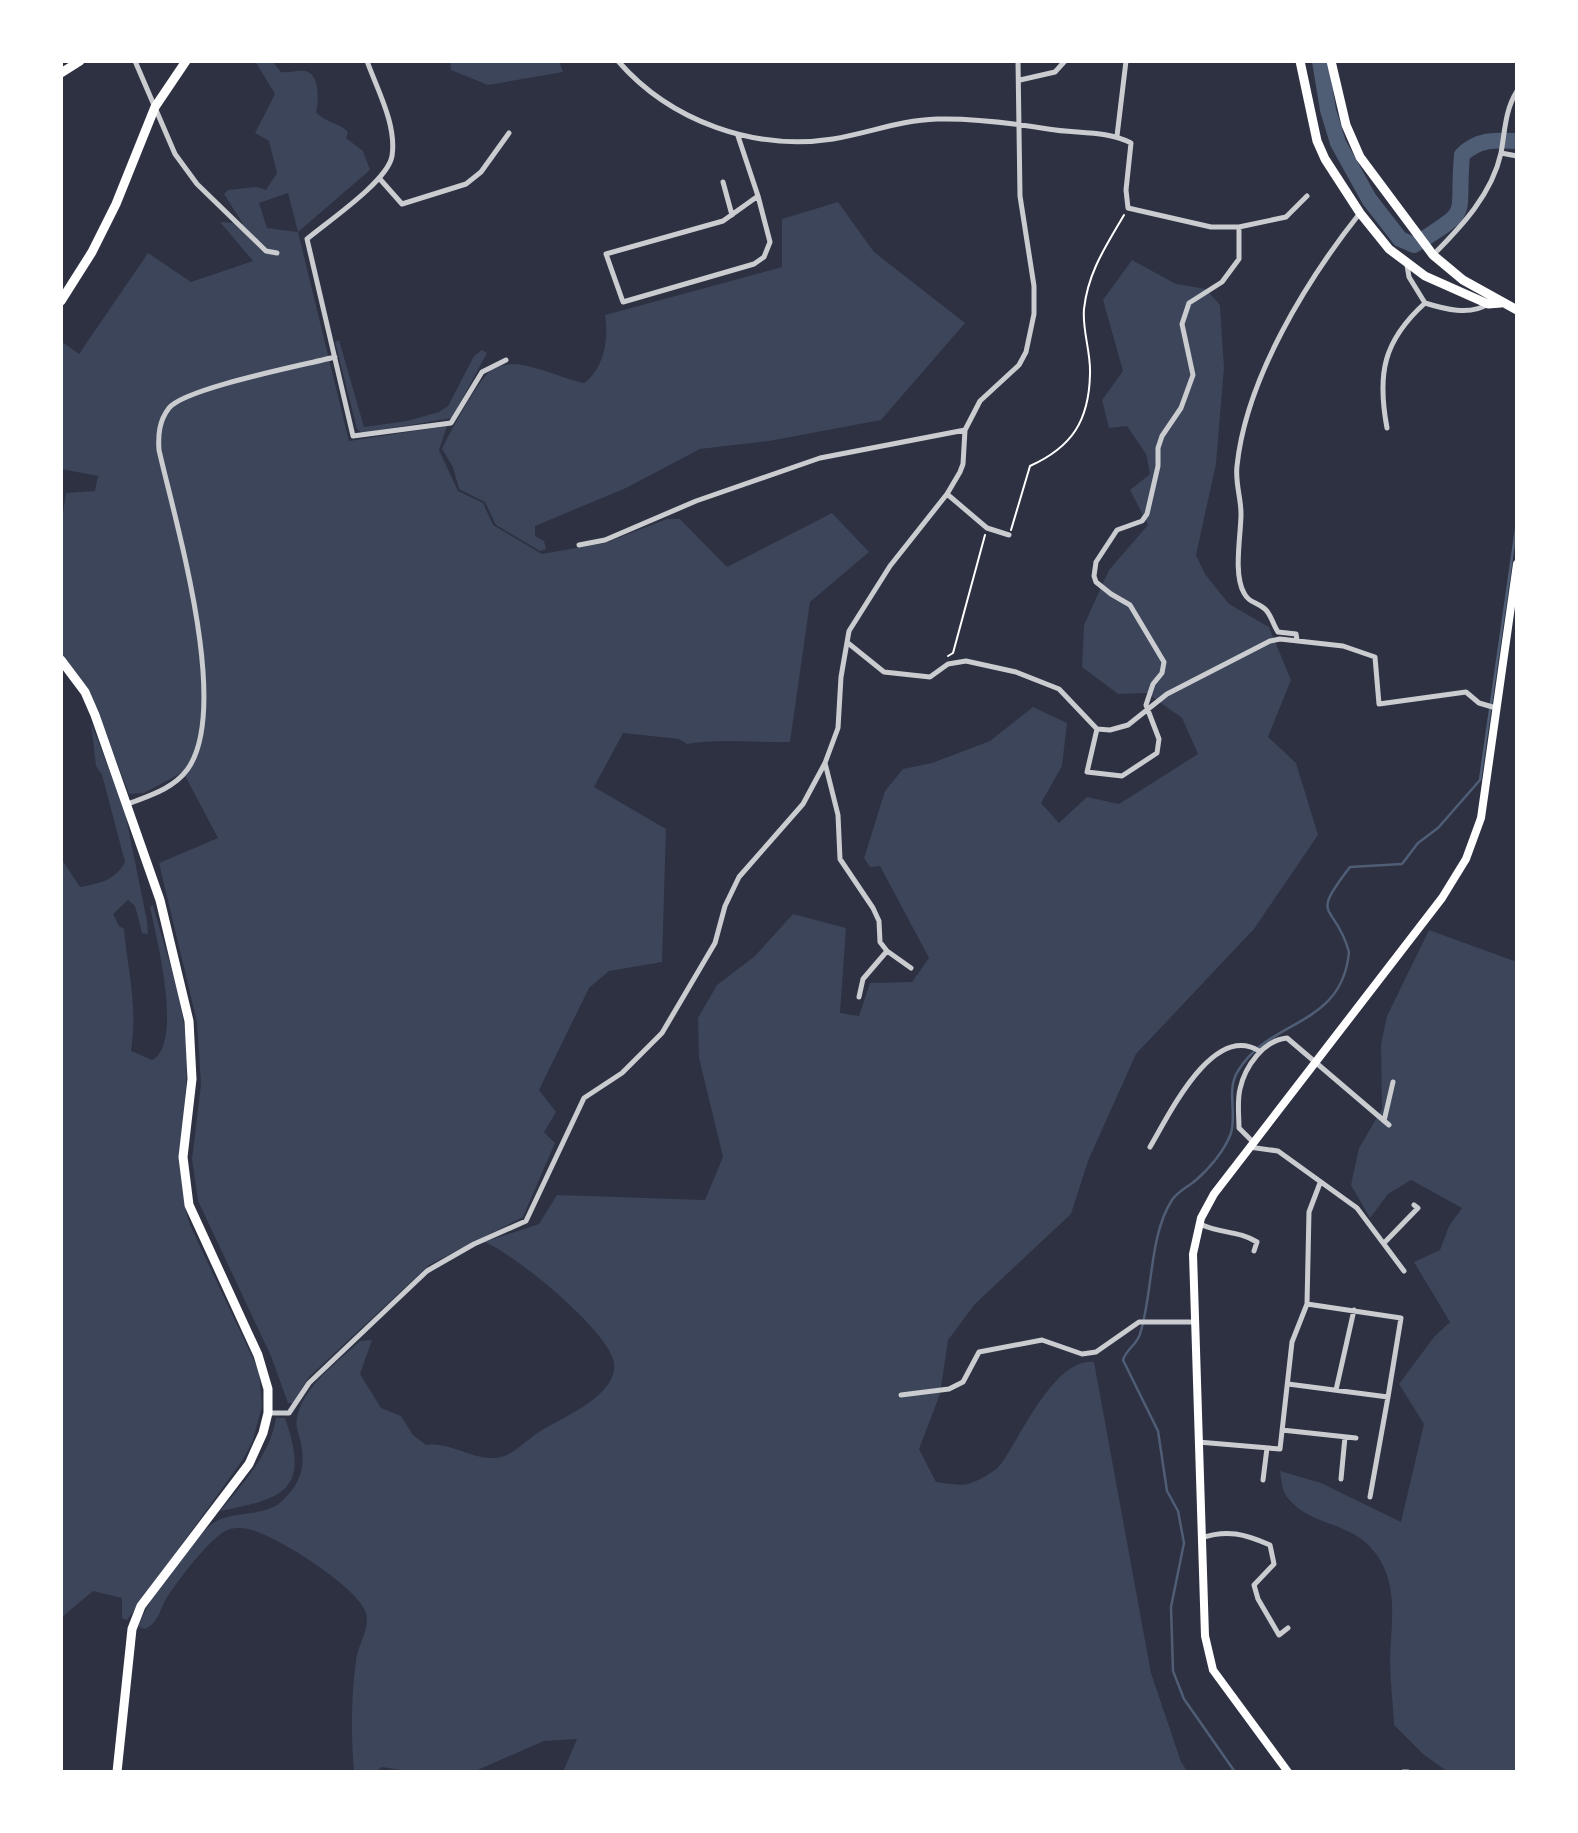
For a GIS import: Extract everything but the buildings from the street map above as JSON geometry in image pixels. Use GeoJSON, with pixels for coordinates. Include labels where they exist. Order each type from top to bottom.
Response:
{"type":"FeatureCollection","features":[{"type":"Feature","properties":{"kind":"main road"},"geometry":{"type":"LineString","coordinates":[[61,73],[80,61]]}},
{"type":"Feature","properties":{"kind":"main road"},"geometry":{"type":"LineString","coordinates":[[61,301],[92,252],[116,204],[155,107],[186,61]]}},
{"type":"Feature","properties":{"kind":"main road"},"geometry":{"type":"LineString","coordinates":[[1300,61],[1317,141],[1360,213],[1389,249],[1425,276],[1488,304],[1501,303]]}},
{"type":"Feature","properties":{"kind":"main road"},"geometry":{"type":"LineString","coordinates":[[1331,61],[1351,141],[1412,227],[1431,252],[1464,280],[1517,310]]}},
{"type":"Feature","properties":{"kind":"main road"},"geometry":{"type":"LineString","coordinates":[[1288,1772],[1213,1671],[1205,1636],[1193,1322],[1194,1254],[1200,1224],[1214,1194],[1442,898],[1466,859],[1481,818],[1517,564]]}},
{"type":"Feature","properties":{"kind":"main road"},"geometry":{"type":"LineString","coordinates":[[61,660],[85,692],[128,804],[160,900],[189,1021],[192,1079],[183,1157],[189,1205],[265,1371],[268,1413],[257,1449],[249,1464],[140,1609],[132,1629],[117,1772]]}},
{"type":"Feature","properties":{"kind":"street"},"geometry":{"type":"LineString","coordinates":[[135,61],[175,154],[194,181],[266,251],[277,253]]}},
{"type":"Feature","properties":{"kind":"street"},"geometry":{"type":"LineString","coordinates":[[367,61],[390,124],[392,157],[379,178],[307,239],[353,436],[451,423],[482,372],[506,360]]}},
{"type":"Feature","properties":{"kind":"street"},"geometry":{"type":"LineString","coordinates":[[618,61],[676,108],[738,136],[795,144],[861,133],[886,125],[937,119],[1021,123],[1048,129],[1117,136],[1131,142],[1126,190],[1128,208],[1210,227],[1239,228],[1286,217],[1307,196]]}},
{"type":"Feature","properties":{"kind":"street"},"geometry":{"type":"LineString","coordinates":[[268,1413],[289,1413],[309,1383],[427,1271],[474,1244],[526,1221],[584,1098],[622,1073],[662,1033],[715,943],[725,906],[739,877],[803,804],[825,764],[838,728],[841,677],[849,631],[890,566],[947,494],[963,464],[965,430],[980,401],[1022,360],[1032,335],[1034,286],[1020,196],[1018,61]]}},
{"type":"Feature","properties":{"kind":"street"},"geometry":{"type":"LineString","coordinates":[[1020,80],[1055,72],[1065,61]]}},
{"type":"Feature","properties":{"kind":"street"},"geometry":{"type":"LineString","coordinates":[[1117,136],[1126,61]]}},
{"type":"Feature","properties":{"kind":"street"},"geometry":{"type":"LineString","coordinates":[[1431,252],[1469,219],[1496,171],[1504,129],[1517,91]]}},
{"type":"Feature","properties":{"kind":"street"},"geometry":{"type":"LineString","coordinates":[[379,178],[402,204],[466,184],[481,172],[509,133]]}},
{"type":"Feature","properties":{"kind":"street"},"geometry":{"type":"LineString","coordinates":[[738,136],[758,196],[770,242],[761,260],[623,302],[606,254],[723,221],[758,196]]}},
{"type":"Feature","properties":{"kind":"street"},"geometry":{"type":"LineString","coordinates":[[1501,151],[1517,156]]}},
{"type":"Feature","properties":{"kind":"street"},"geometry":{"type":"LineString","coordinates":[[723,182],[732,215]]}},
{"type":"Feature","properties":{"kind":"street"},"geometry":{"type":"LineString","coordinates":[[1297,640],[1296,634],[1278,632],[1265,609],[1251,602],[1241,588],[1238,543],[1242,510],[1237,488],[1237,465],[1256,380],[1290,317],[1360,213]]}},
{"type":"Feature","properties":{"kind":"street"},"geometry":{"type":"LineString","coordinates":[[1097,729],[1087,772],[1122,776],[1132,773],[1157,753],[1159,739],[1147,712],[1153,684],[1163,673],[1164,662],[1130,605],[1096,582],[1096,562],[1117,530],[1142,521],[1147,514],[1158,466],[1158,448],[1162,436],[1181,408],[1193,375],[1182,324],[1189,303],[1222,282],[1239,259],[1239,228]]}},
{"type":"Feature","properties":{"kind":"street"},"geometry":{"type":"LineString","coordinates":[[1407,264],[1409,277],[1425,303],[1454,310],[1482,308],[1488,304]]}},
{"type":"Feature","properties":{"kind":"street"},"geometry":{"type":"LineString","coordinates":[[1387,428],[1381,393],[1389,350],[1396,334],[1425,303]]}},
{"type":"Feature","properties":{"kind":"street"},"geometry":{"type":"LineString","coordinates":[[128,804],[178,780],[192,761],[200,731],[202,636],[159,450],[162,420],[169,408],[191,394],[335,357]]}},
{"type":"Feature","properties":{"kind":"street"},"geometry":{"type":"LineString","coordinates":[[579,545],[605,540],[696,501],[820,457],[965,430]]}},
{"type":"Feature","properties":{"kind":"street"},"geometry":{"type":"LineString","coordinates":[[947,494],[987,528],[1009,535]]}},
{"type":"Feature","properties":{"kind":"street"},"geometry":{"type":"LineString","coordinates":[[848,643],[884,672],[930,677],[948,664],[966,661],[1016,672],[1059,689],[1097,729],[1119,729],[1147,712],[1167,694],[1264,644],[1280,639],[1343,646],[1374,657],[1379,704],[1466,692],[1479,703],[1496,708]]}},
{"type":"Feature","properties":{"kind":"street"},"geometry":{"type":"LineString","coordinates":[[825,764],[838,815],[840,859],[873,908],[879,921],[880,942],[887,951],[911,968]]}},
{"type":"Feature","properties":{"kind":"street"},"geometry":{"type":"LineString","coordinates":[[859,998],[863,979],[887,951]]}},
{"type":"Feature","properties":{"kind":"street"},"geometry":{"type":"LineString","coordinates":[[1150,1147],[1203,1066],[1233,1044],[1257,1050],[1287,1038],[1387,1123],[1394,1082]]}},
{"type":"Feature","properties":{"kind":"street"},"geometry":{"type":"LineString","coordinates":[[1257,1050],[1240,1087],[1239,1128],[1251,1145],[1278,1151],[1357,1208],[1385,1242],[1404,1271]]}},
{"type":"Feature","properties":{"kind":"street"},"geometry":{"type":"LineString","coordinates":[[1198,1442],[1280,1449],[1292,1342],[1307,1304],[1309,1212],[1320,1183]]}},
{"type":"Feature","properties":{"kind":"street"},"geometry":{"type":"LineString","coordinates":[[1385,1242],[1418,1208],[1413,1205]]}},
{"type":"Feature","properties":{"kind":"street"},"geometry":{"type":"LineString","coordinates":[[1200,1224],[1214,1231],[1242,1233],[1257,1242],[1254,1251]]}},
{"type":"Feature","properties":{"kind":"street"},"geometry":{"type":"LineString","coordinates":[[1307,1304],[1401,1318],[1370,1497]]}},
{"type":"Feature","properties":{"kind":"street"},"geometry":{"type":"LineString","coordinates":[[1336,1391],[1354,1310]]}},
{"type":"Feature","properties":{"kind":"street"},"geometry":{"type":"LineString","coordinates":[[901,1395],[963,1382],[979,1352],[1042,1340],[1083,1354],[1096,1352],[1139,1322],[1193,1322]]}},
{"type":"Feature","properties":{"kind":"street"},"geometry":{"type":"LineString","coordinates":[[1288,1384],[1388,1397]]}},
{"type":"Feature","properties":{"kind":"street"},"geometry":{"type":"LineString","coordinates":[[1282,1430],[1356,1438]]}},
{"type":"Feature","properties":{"kind":"street"},"geometry":{"type":"LineString","coordinates":[[1341,1479],[1345,1437]]}},
{"type":"Feature","properties":{"kind":"street"},"geometry":{"type":"LineString","coordinates":[[1263,1480],[1267,1448]]}},
{"type":"Feature","properties":{"kind":"street"},"geometry":{"type":"LineString","coordinates":[[1201,1538],[1220,1531],[1245,1535],[1270,1545],[1274,1564],[1254,1586],[1258,1599],[1279,1635],[1288,1628]]}},
{"type":"Feature","properties":{"kind":"path"},"geometry":{"type":"LineString","coordinates":[[1009,535],[1030,466],[1062,449],[1079,429],[1090,374],[1084,311],[1091,271],[1128,208]]}},
{"type":"Feature","properties":{"kind":"path"},"geometry":{"type":"LineString","coordinates":[[946,658],[953,653],[987,528]]}},
{"type":"Feature","properties":{"kind":"shaded area"},"geometry":{"type":"Polygon","coordinates":[[[255,61],[272,61],[281,72],[310,73],[317,88],[316,112],[348,132],[346,138],[363,151],[370,170],[298,232],[349,441],[447,426],[439,450],[458,491],[483,503],[493,525],[542,554],[605,543],[667,519],[680,519],[727,567],[832,513],[869,552],[810,602],[790,742],[725,741],[687,744],[679,739],[623,733],[594,787],[666,829],[662,962],[609,971],[589,988],[539,1090],[556,1112],[544,1132],[555,1143],[523,1217],[429,1265],[308,1378],[293,1403],[288,1403],[271,1356],[198,1201],[192,1159],[201,1084],[197,1022],[159,863],[218,838],[183,772],[144,793],[129,794],[93,700],[61,653],[61,526],[66,493],[95,491],[98,476],[61,469],[61,341],[79,354],[148,253],[191,282],[253,261],[220,222],[243,224],[224,194],[228,190],[257,187],[266,190],[277,173],[269,141],[255,133],[275,94],[255,61]],[[288,193],[259,203],[267,228],[298,232],[288,193]]]}},
{"type":"Feature","properties":{"kind":"shaded area"},"geometry":{"type":"Polygon","coordinates":[[[450,61],[559,61],[563,72],[488,85],[451,70],[450,61]]]}},
{"type":"Feature","properties":{"kind":"shaded area"},"geometry":{"type":"Polygon","coordinates":[[[838,202],[874,252],[965,323],[881,420],[769,441],[700,449],[626,488],[535,526],[535,536],[544,541],[546,549],[540,551],[496,525],[485,502],[459,489],[453,467],[442,449],[471,397],[492,370],[508,364],[519,365],[584,383],[596,370],[604,352],[605,315],[782,267],[782,219],[838,202]]]}},
{"type":"Feature","properties":{"kind":"shaded area"},"geometry":{"type":"Polygon","coordinates":[[[1132,260],[1176,284],[1206,289],[1220,305],[1224,368],[1216,464],[1196,555],[1205,574],[1229,604],[1269,627],[1291,680],[1268,737],[1296,763],[1318,835],[1254,929],[1136,1054],[1088,1161],[1071,1214],[975,1304],[948,1340],[940,1394],[919,1449],[936,1482],[964,1485],[980,1479],[1000,1465],[1040,1402],[1065,1372],[1079,1364],[1094,1362],[1151,1673],[1181,1762],[1188,1772],[563,1772],[577,1739],[544,1741],[473,1772],[412,1772],[382,1767],[375,1772],[354,1772],[353,1687],[357,1654],[365,1631],[366,1613],[346,1587],[313,1563],[264,1534],[247,1529],[230,1529],[214,1540],[195,1560],[171,1592],[153,1623],[145,1629],[139,1627],[151,1601],[173,1567],[211,1525],[221,1519],[269,1509],[289,1494],[301,1473],[303,1457],[296,1421],[300,1407],[313,1386],[360,1341],[372,1340],[360,1374],[381,1408],[401,1416],[413,1435],[426,1445],[446,1446],[485,1458],[509,1454],[539,1432],[586,1405],[607,1386],[613,1375],[614,1363],[608,1349],[559,1295],[516,1261],[484,1242],[539,1224],[557,1195],[705,1200],[723,1157],[699,1058],[698,1018],[717,985],[755,956],[793,914],[846,928],[840,1013],[859,1016],[870,983],[912,982],[929,958],[880,866],[870,867],[864,858],[885,791],[903,769],[932,763],[990,741],[1033,707],[1067,723],[1062,766],[1041,803],[1059,823],[1087,797],[1119,804],[1198,754],[1182,718],[1147,693],[1118,694],[1082,667],[1084,625],[1109,570],[1148,525],[1130,490],[1150,474],[1146,454],[1127,426],[1109,428],[1102,400],[1123,371],[1103,300],[1132,260]]]}},
{"type":"Feature","properties":{"kind":"shaded area"},"geometry":{"type":"Polygon","coordinates":[[[339,340],[364,427],[407,421],[439,412],[448,406],[474,356],[482,350],[487,353],[452,418],[362,433],[357,429],[335,342],[339,340]]]}},
{"type":"Feature","properties":{"kind":"shaded area"},"geometry":{"type":"Polygon","coordinates":[[[91,723],[124,807],[147,921],[148,934],[142,933],[135,906],[128,900],[113,914],[119,926],[124,929],[133,1004],[131,1051],[152,1060],[161,1050],[166,1033],[165,988],[150,907],[153,905],[177,990],[186,1042],[181,1156],[184,1201],[190,1225],[259,1371],[262,1406],[252,1443],[242,1461],[127,1620],[122,1618],[122,1598],[93,1591],[61,1618],[61,858],[80,887],[100,883],[112,877],[125,862],[102,775],[96,766],[91,723]]]}},
{"type":"Feature","properties":{"kind":"shaded area"},"geometry":{"type":"Polygon","coordinates":[[[1429,930],[1517,962],[1517,1772],[1448,1772],[1423,1754],[1394,1725],[1390,1667],[1392,1605],[1383,1566],[1376,1554],[1355,1535],[1319,1520],[1297,1507],[1285,1494],[1280,1471],[1321,1483],[1401,1522],[1424,1424],[1399,1384],[1434,1337],[1450,1322],[1414,1262],[1440,1250],[1449,1226],[1462,1208],[1411,1180],[1388,1194],[1370,1218],[1351,1185],[1359,1148],[1382,1109],[1381,1044],[1387,1016],[1429,930]]]}},
{"type":"Feature","properties":{"kind":"shaded area"},"geometry":{"type":"Polygon","coordinates":[[[276,1418],[285,1418],[292,1442],[295,1461],[293,1475],[287,1487],[262,1501],[220,1511],[262,1456],[276,1418]]]}},
{"type":"Feature","properties":{"kind":"waterway"},"geometry":{"type":"LineString","coordinates":[[1320,61],[1328,110],[1338,143],[1369,199],[1400,239],[1414,245],[1446,224],[1458,210],[1462,155],[1481,143],[1517,141]]}},
{"type":"Feature","properties":{"kind":"waterway"},"geometry":{"type":"LineString","coordinates":[[1235,1772],[1184,1699],[1173,1671],[1171,1607],[1184,1543],[1178,1511],[1167,1491],[1158,1431],[1123,1360],[1140,1334],[1155,1247],[1165,1214],[1174,1197],[1211,1165],[1231,1133],[1232,1093],[1238,1071],[1251,1054],[1267,1041],[1319,1009],[1333,995],[1343,977],[1349,952],[1328,904],[1337,884],[1350,867],[1402,864],[1418,843],[1438,828],[1480,780],[1517,522]]}}]}
